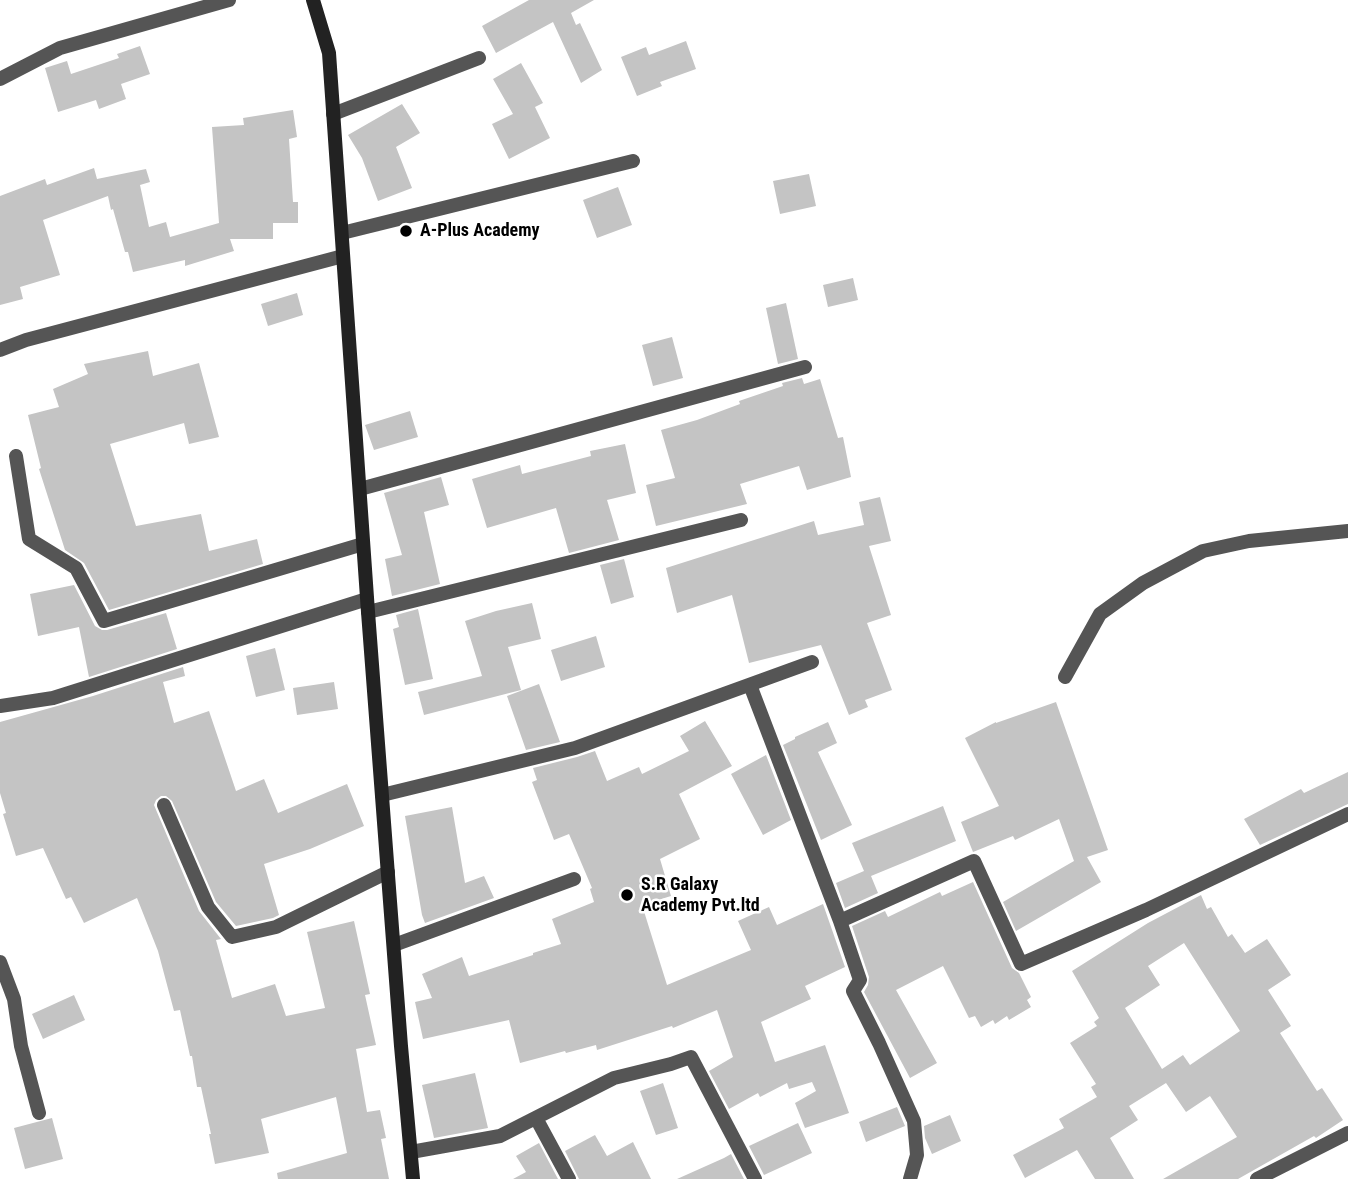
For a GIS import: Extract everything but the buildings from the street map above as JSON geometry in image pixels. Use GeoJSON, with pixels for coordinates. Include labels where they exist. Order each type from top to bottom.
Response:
{"type":"FeatureCollection","features":[{"type":"Feature","properties":{"kind":"street"},"geometry":{"type":"LineString","coordinates":[[0,79],[60,48],[229,0]]}},
{"type":"Feature","properties":{"kind":"street"},"geometry":{"type":"LineString","coordinates":[[313,0],[329,53],[363,544],[413,1179]]}},
{"type":"Feature","properties":{"kind":"street"},"geometry":{"type":"LineString","coordinates":[[333,114],[480,58]]}},
{"type":"Feature","properties":{"kind":"street"},"geometry":{"type":"LineString","coordinates":[[342,233],[633,161]]}},
{"type":"Feature","properties":{"kind":"street"},"geometry":{"type":"LineString","coordinates":[[0,350],[26,340],[343,256]]}},
{"type":"Feature","properties":{"kind":"street"},"geometry":{"type":"LineString","coordinates":[[360,489],[805,367]]}},
{"type":"Feature","properties":{"kind":"street"},"geometry":{"type":"LineString","coordinates":[[16,456],[29,539],[76,568],[104,621],[363,544]]}},
{"type":"Feature","properties":{"kind":"street"},"geometry":{"type":"LineString","coordinates":[[0,706],[53,698],[368,606],[741,520]]}},
{"type":"Feature","properties":{"kind":"street"},"geometry":{"type":"LineString","coordinates":[[1065,677],[1100,614],[1143,583],[1203,551],[1249,541],[1348,531]]}},
{"type":"Feature","properties":{"kind":"street"},"geometry":{"type":"LineString","coordinates":[[382,795],[575,748],[812,662]]}},
{"type":"Feature","properties":{"kind":"street"},"geometry":{"type":"LineString","coordinates":[[750,685],[860,980],[853,991],[914,1121],[917,1155],[910,1179]]}},
{"type":"Feature","properties":{"kind":"street"},"geometry":{"type":"LineString","coordinates":[[164,805],[208,907],[232,937],[276,927],[388,872]]}},
{"type":"Feature","properties":{"kind":"street"},"geometry":{"type":"LineString","coordinates":[[840,921],[974,861],[1021,964],[1146,911],[1348,814]]}},
{"type":"Feature","properties":{"kind":"street"},"geometry":{"type":"LineString","coordinates":[[394,945],[574,879]]}},
{"type":"Feature","properties":{"kind":"street"},"geometry":{"type":"LineString","coordinates":[[0,962],[14,999],[21,1046],[39,1113]]}},
{"type":"Feature","properties":{"kind":"street"},"geometry":{"type":"LineString","coordinates":[[411,1153],[500,1136],[614,1078],[691,1057],[755,1179]]}},
{"type":"Feature","properties":{"kind":"street"},"geometry":{"type":"LineString","coordinates":[[536,1118],[569,1179]]}},
{"type":"Feature","properties":{"kind":"street"},"geometry":{"type":"LineString","coordinates":[[1256,1179],[1348,1133]]}},
{"type":"Feature","properties":{"kind":"place","name":"A-Plus Academy"},"geometry":{"type":"Point","coordinates":[406,231]}},
{"type":"Feature","properties":{"kind":"place","name":"S.R Galaxy Academy Pvt.ltd"},"geometry":{"type":"Point","coordinates":[627,895]}}]}
